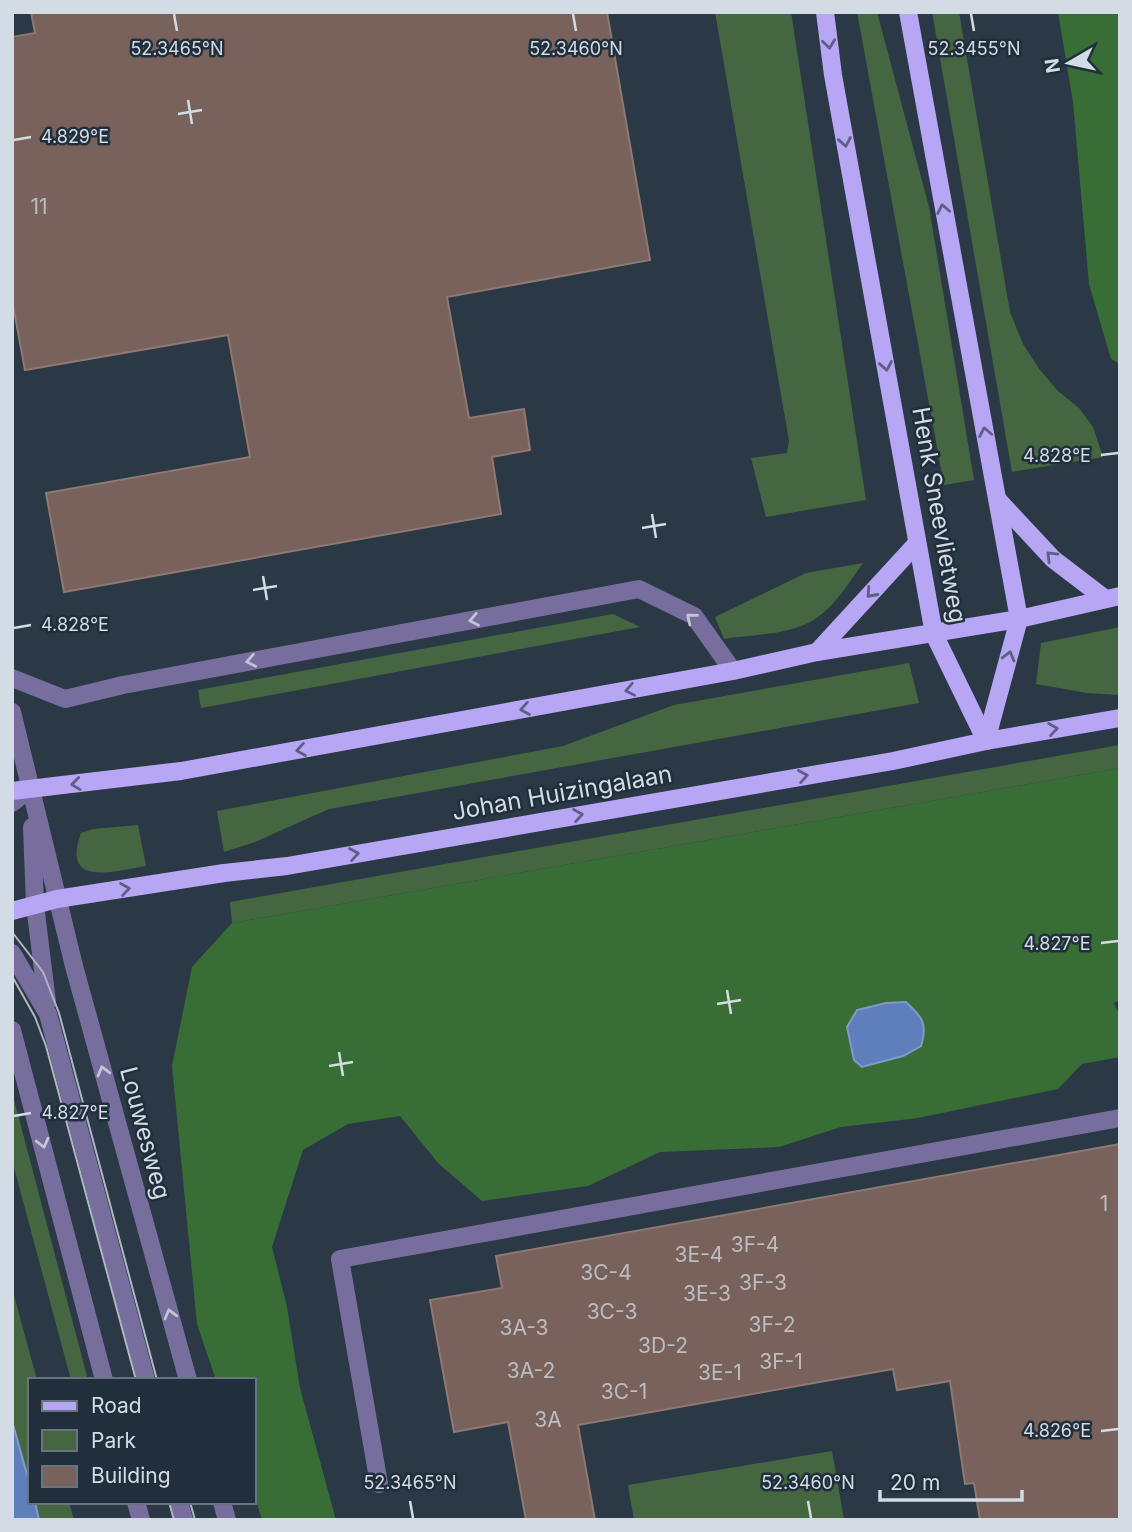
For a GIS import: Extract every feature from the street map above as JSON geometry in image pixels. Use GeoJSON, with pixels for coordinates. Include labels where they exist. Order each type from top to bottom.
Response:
{"type":"FeatureCollection","features":[{"type":"Feature","properties":{"kind":"main road","name":"Henk Sneevlietweg"},"geometry":{"type":"LineString","coordinates":[[825,12],[833,75],[934,634],[986,741]]}},
{"type":"Feature","properties":{"kind":"main road"},"geometry":{"type":"LineString","coordinates":[[908,12],[1019,619],[986,741]]}},
{"type":"Feature","properties":{"kind":"main road"},"geometry":{"type":"LineString","coordinates":[[998,500],[1053,559],[1112,597]]}},
{"type":"Feature","properties":{"kind":"main road"},"geometry":{"type":"LineString","coordinates":[[817,652],[917,543]]}},
{"type":"Feature","properties":{"kind":"main road"},"geometry":{"type":"LineString","coordinates":[[21,790],[181,771],[733,671],[817,652],[1019,619],[1112,597]]}},
{"type":"Feature","properties":{"kind":"main road","name":"Johan Huizingalaan"},"geometry":{"type":"LineString","coordinates":[[12,911],[57,899],[315,861],[893,761],[986,741],[1120,718]]}},
{"type":"Feature","properties":{"kind":"street"},"geometry":{"type":"LineString","coordinates":[[12,678],[65,698],[639,589],[694,616],[733,671]]}},
{"type":"Feature","properties":{"kind":"street"},"geometry":{"type":"LineString","coordinates":[[12,712],[48,1014],[145,1378]]}},
{"type":"Feature","properties":{"kind":"street"},"geometry":{"type":"LineString","coordinates":[[12,803],[21,790]]}},
{"type":"Feature","properties":{"kind":"street","name":"Louwesweg"},"geometry":{"type":"LineString","coordinates":[[21,790],[57,899],[187,1378]]}},
{"type":"Feature","properties":{"kind":"street"},"geometry":{"type":"LineString","coordinates":[[12,953],[48,1014]]}},
{"type":"Feature","properties":{"kind":"street"},"geometry":{"type":"LineString","coordinates":[[12,1030],[103,1378]]}},
{"type":"Feature","properties":{"kind":"street"},"geometry":{"type":"LineString","coordinates":[[379,1484],[341,1258],[1120,1118]]}},
{"type":"Feature","properties":{"kind":"green space"},"geometry":{"type":"Polygon","coordinates":[[[715,12],[791,12],[866,500],[766,517],[751,458],[787,453],[789,441],[715,12]]]}},
{"type":"Feature","properties":{"kind":"green space"},"geometry":{"type":"Polygon","coordinates":[[[857,12],[877,12],[929,207],[974,480],[944,485],[857,12]]]}},
{"type":"Feature","properties":{"kind":"green space"},"geometry":{"type":"Polygon","coordinates":[[[932,12],[959,12],[1010,312],[1023,344],[1040,370],[1058,391],[1079,408],[1093,427],[1103,457],[1012,472],[932,12]]]}},
{"type":"Feature","properties":{"kind":"green space"},"geometry":{"type":"Polygon","coordinates":[[[1058,12],[1120,12],[1120,364],[1111,359],[1089,284],[1073,102],[1058,12]]]}},
{"type":"Feature","properties":{"kind":"green space"},"geometry":{"type":"Polygon","coordinates":[[[863,563],[838,597],[823,613],[806,624],[766,634],[724,639],[715,617],[806,573],[863,563]]]}},
{"type":"Feature","properties":{"kind":"green space"},"geometry":{"type":"Polygon","coordinates":[[[613,614],[640,627],[201,708],[198,690],[613,614]]]}},
{"type":"Feature","properties":{"kind":"green space"},"geometry":{"type":"Polygon","coordinates":[[[1120,627],[1120,695],[1087,693],[1036,684],[1041,643],[1120,627]]]}},
{"type":"Feature","properties":{"kind":"green space"},"geometry":{"type":"Polygon","coordinates":[[[909,663],[919,703],[329,809],[255,842],[224,852],[217,811],[563,746],[674,705],[909,663]]]}},
{"type":"Feature","properties":{"kind":"green space"},"geometry":{"type":"Polygon","coordinates":[[[1120,745],[1120,768],[232,923],[230,902],[1120,745]]]}},
{"type":"Feature","properties":{"kind":"green space"},"geometry":{"type":"Polygon","coordinates":[[[1120,768],[1120,1000],[1114,1003],[1120,1016],[1120,1057],[1082,1064],[1058,1089],[918,1118],[841,1127],[779,1147],[660,1152],[588,1186],[482,1201],[438,1163],[400,1116],[348,1124],[303,1150],[272,1247],[287,1307],[300,1388],[336,1520],[262,1520],[256,1500],[256,1378],[215,1378],[197,1324],[172,1066],[192,967],[232,923],[1120,768]]]}},
{"type":"Feature","properties":{"kind":"green space"},"geometry":{"type":"Polygon","coordinates":[[[138,825],[146,866],[94,872],[84,869],[78,862],[77,850],[81,833],[93,829],[138,825]]]}},
{"type":"Feature","properties":{"kind":"green space"},"geometry":{"type":"Polygon","coordinates":[[[12,1092],[87,1378],[70,1378],[12,1160],[12,1092]]]}},
{"type":"Feature","properties":{"kind":"green space"},"geometry":{"type":"Polygon","coordinates":[[[12,1288],[36,1378],[28,1378],[28,1478],[12,1421],[12,1288]]]}},
{"type":"Feature","properties":{"kind":"green space"},"geometry":{"type":"Polygon","coordinates":[[[832,1451],[844,1520],[634,1520],[628,1485],[832,1451]]]}},
{"type":"Feature","properties":{"kind":"green space"},"geometry":{"type":"Polygon","coordinates":[[[35,1504],[70,1504],[74,1520],[39,1520],[35,1504]]]}},
{"type":"Feature","properties":{"kind":"water"},"geometry":{"type":"Polygon","coordinates":[[[906,1002],[924,1026],[921,1046],[903,1056],[862,1067],[854,1060],[847,1027],[857,1010],[886,1003],[906,1002]]]}},
{"type":"Feature","properties":{"kind":"water"},"geometry":{"type":"Polygon","coordinates":[[[12,1421],[28,1478],[28,1504],[35,1504],[39,1520],[12,1520],[12,1421]]]}},
{"type":"Feature","properties":{"kind":"building"},"geometry":{"type":"Polygon","coordinates":[[[31,12],[607,12],[650,260],[447,297],[469,418],[524,409],[530,450],[492,457],[501,514],[64,592],[46,493],[250,457],[228,335],[25,370],[12,300],[12,37],[35,33],[31,12]]]}},
{"type":"Feature","properties":{"kind":"building"},"geometry":{"type":"Polygon","coordinates":[[[1120,1144],[1120,1520],[980,1520],[974,1483],[965,1484],[950,1381],[897,1390],[893,1369],[578,1425],[595,1520],[526,1520],[508,1422],[454,1432],[430,1300],[502,1288],[496,1256],[1120,1144]]]}},
{"type":"Feature","properties":{"kind":"tram line"},"geometry":{"type":"LineString","coordinates":[[12,932],[43,972],[59,1013],[156,1378]]}},
{"type":"Feature","properties":{"kind":"tram line"},"geometry":{"type":"LineString","coordinates":[[12,976],[35,1017],[46,1046],[135,1378]]}},
{"type":"Feature","properties":{"kind":"tram line"},"geometry":{"type":"LineString","coordinates":[[170,1504],[174,1520]]}},
{"type":"Feature","properties":{"kind":"tram line"},"geometry":{"type":"LineString","coordinates":[[191,1504],[195,1520]]}}]}
